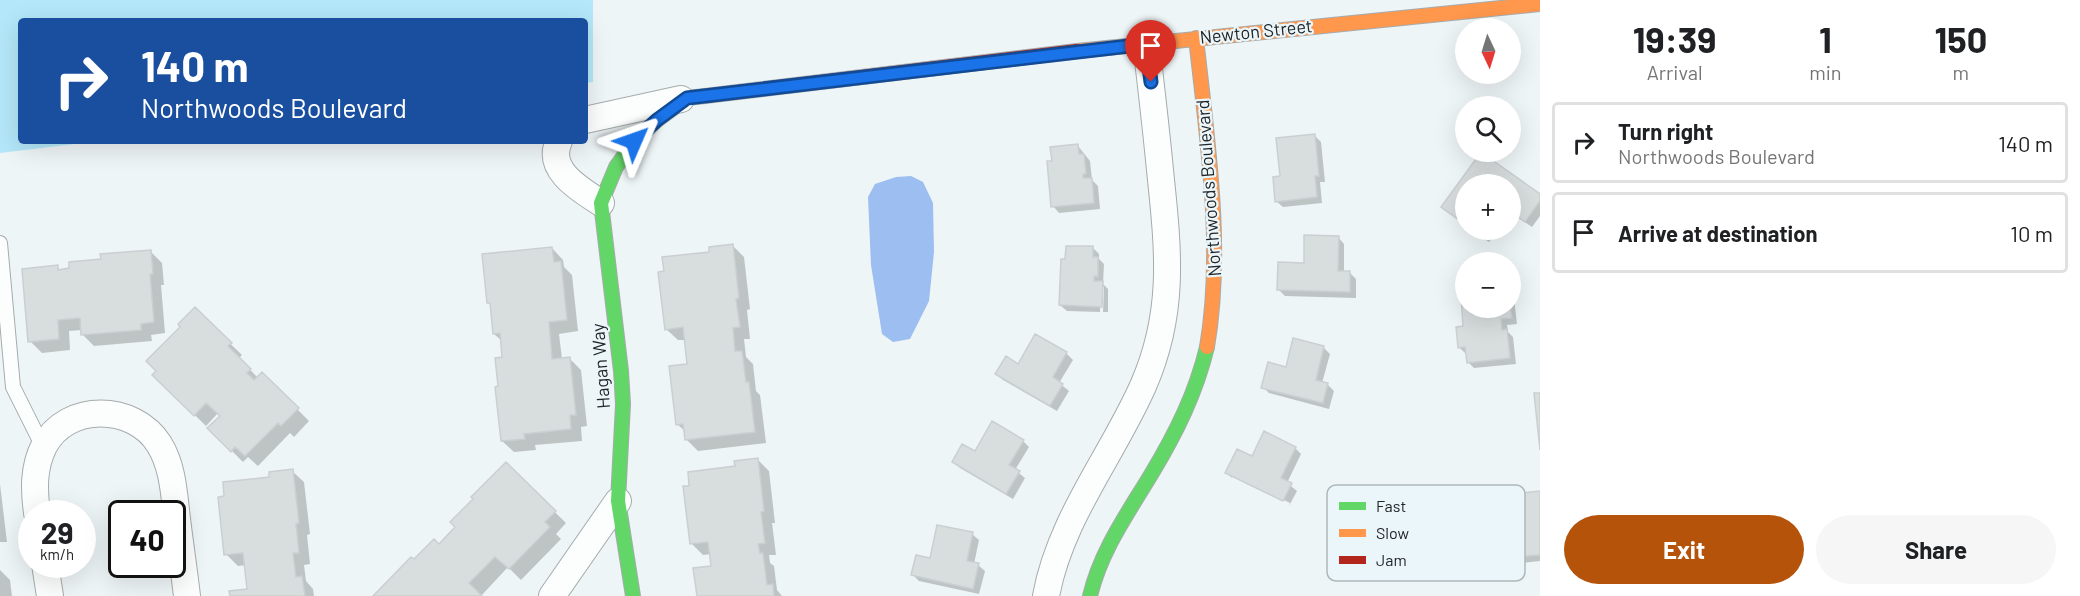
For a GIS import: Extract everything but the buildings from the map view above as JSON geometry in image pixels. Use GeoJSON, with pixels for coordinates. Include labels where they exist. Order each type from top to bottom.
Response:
{"type":"FeatureCollection","features":[{"type":"Feature","properties":{"kind":"street","name":"Newton Street"},"geometry":{"type":"LineString","coordinates":[[588,119],[687,98],[1196,38],[1540,4]]}},
{"type":"Feature","properties":{"kind":"street","name":"Northwoods Boulevard"},"geometry":{"type":"LineString","coordinates":[[1090,596],[1105,547],[1158,464],[1188,406],[1205,357],[1215,305],[1216,242],[1196,38]]}},
{"type":"Feature","properties":{"kind":"street"},"geometry":{"type":"LineString","coordinates":[[1046,596],[1065,533],[1121,432],[1144,384],[1158,342],[1167,300],[1168,246],[1146,44]]}},
{"type":"Feature","properties":{"kind":"street","name":"Newton Street"},"geometry":{"type":"LineString","coordinates":[[634,141],[657,120],[687,98]]}},
{"type":"Feature","properties":{"kind":"street","name":"Hagan Way"},"geometry":{"type":"LineString","coordinates":[[633,596],[618,501],[623,414],[621,371],[601,203],[616,167],[634,141]]}},
{"type":"Feature","properties":{"kind":"street"},"geometry":{"type":"LineString","coordinates":[[558,144],[556,147],[558,167],[575,186],[601,203]]}},
{"type":"Feature","properties":{"kind":"street"},"geometry":{"type":"LineString","coordinates":[[36,500],[34,479],[36,466],[44,447],[56,430],[81,416],[95,413],[116,414],[129,419],[152,434],[160,445],[171,472],[187,596]]}},
{"type":"Feature","properties":{"kind":"street"},"geometry":{"type":"LineString","coordinates":[[552,596],[618,501]]}},
{"type":"Feature","properties":{"kind":"street"},"geometry":{"type":"LineString","coordinates":[[47,578],[50,596]]}},
{"type":"Feature","properties":{"kind":"lane"},"geometry":{"type":"LineString","coordinates":[[0,243],[13,387],[44,447]]}},
{"type":"Feature","properties":{"kind":"shaded area"},"geometry":{"type":"Polygon","coordinates":[[[0,0],[593,0],[593,82],[588,83],[588,18],[18,18],[18,144],[75,144],[0,153],[0,0]]]}},
{"type":"Feature","properties":{"kind":"shaded area"},"geometry":{"type":"Polygon","coordinates":[[[911,176],[923,182],[933,203],[934,252],[929,301],[910,339],[893,342],[882,334],[871,265],[868,197],[875,184],[896,177],[911,176]]]}},
{"type":"Feature","properties":{"kind":"traffic: fast"},"geometry":{"type":"LineString","coordinates":[[633,596],[618,501],[623,404],[601,203],[616,167],[634,142],[657,120],[687,98],[705,96]]}},
{"type":"Feature","properties":{"kind":"traffic: fast"},"geometry":{"type":"LineString","coordinates":[[1090,596],[1108,547],[1177,428],[1197,380],[1207,347]]}},
{"type":"Feature","properties":{"kind":"traffic: slow"},"geometry":{"type":"LineString","coordinates":[[1077,51],[1540,4]]}},
{"type":"Feature","properties":{"kind":"traffic: slow"},"geometry":{"type":"LineString","coordinates":[[1196,38],[1209,154],[1214,232],[1212,309],[1207,347]]}},
{"type":"Feature","properties":{"kind":"traffic: jam"},"geometry":{"type":"LineString","coordinates":[[705,96],[1077,51]]}},
{"type":"Feature","properties":{"kind":"route"},"geometry":{"type":"LineString","coordinates":[[634,141],[657,120],[687,98],[1146,44],[1151,82]]}}]}
